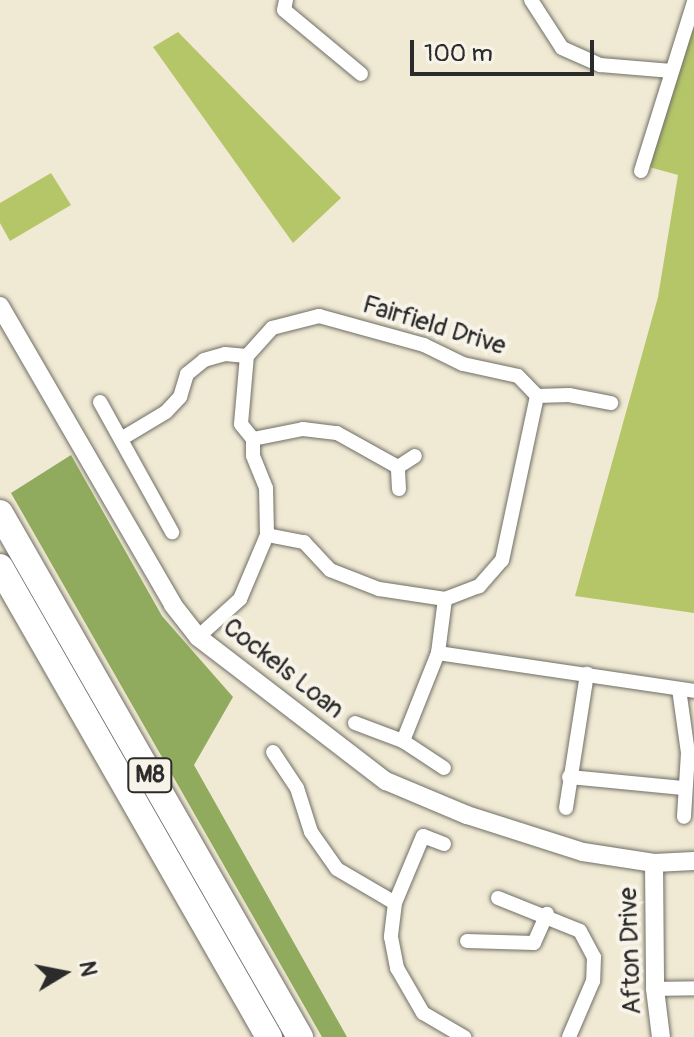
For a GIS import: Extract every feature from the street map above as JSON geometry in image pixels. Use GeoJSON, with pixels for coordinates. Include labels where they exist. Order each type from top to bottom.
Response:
{"type":"FeatureCollection","features":[{"type":"Feature","properties":{"kind":"highway","name":"M8"},"geometry":{"type":"LineString","coordinates":[[0,513],[300,1037]]}},
{"type":"Feature","properties":{"kind":"highway","name":"M8"},"geometry":{"type":"LineString","coordinates":[[0,567],[269,1037]]}},
{"type":"Feature","properties":{"kind":"street"},"geometry":{"type":"LineString","coordinates":[[286,0],[284,10],[361,74]]}},
{"type":"Feature","properties":{"kind":"street"},"geometry":{"type":"LineString","coordinates":[[531,0],[562,48],[600,65],[672,71]]}},
{"type":"Feature","properties":{"kind":"street"},"geometry":{"type":"LineString","coordinates":[[641,171],[694,2]]}},
{"type":"Feature","properties":{"kind":"street","name":"Cockels Loan"},"geometry":{"type":"LineString","coordinates":[[0,306],[173,605],[198,637],[386,781],[467,815],[583,852],[654,863],[694,861]]}},
{"type":"Feature","properties":{"kind":"street","name":"Fairfield Drive"},"geometry":{"type":"LineString","coordinates":[[247,356],[272,328],[312,315],[424,345],[463,364],[518,376],[537,396]]}},
{"type":"Feature","properties":{"kind":"street"},"geometry":{"type":"LineString","coordinates":[[121,439],[166,412],[180,397],[187,374],[204,360],[225,354],[247,356],[241,424],[253,439],[253,455],[266,488],[267,535],[240,599],[198,637]]}},
{"type":"Feature","properties":{"kind":"street"},"geometry":{"type":"LineString","coordinates":[[267,535],[304,542],[330,570],[379,589],[445,599],[479,586],[502,560],[537,396],[569,395],[611,403]]}},
{"type":"Feature","properties":{"kind":"street"},"geometry":{"type":"LineString","coordinates":[[100,402],[172,532]]}},
{"type":"Feature","properties":{"kind":"street"},"geometry":{"type":"LineString","coordinates":[[253,439],[303,429],[337,433],[398,467]]}},
{"type":"Feature","properties":{"kind":"street"},"geometry":{"type":"LineString","coordinates":[[398,467],[415,456]]}},
{"type":"Feature","properties":{"kind":"street"},"geometry":{"type":"LineString","coordinates":[[398,467],[399,489]]}},
{"type":"Feature","properties":{"kind":"street"},"geometry":{"type":"LineString","coordinates":[[403,741],[438,653],[445,599]]}},
{"type":"Feature","properties":{"kind":"street"},"geometry":{"type":"LineString","coordinates":[[438,653],[687,690],[688,753],[683,788],[684,817]]}},
{"type":"Feature","properties":{"kind":"street"},"geometry":{"type":"LineString","coordinates":[[566,808],[587,674]]}},
{"type":"Feature","properties":{"kind":"street"},"geometry":{"type":"LineString","coordinates":[[355,723],[403,741],[444,768]]}},
{"type":"Feature","properties":{"kind":"street"},"geometry":{"type":"LineString","coordinates":[[273,752],[297,788],[311,832],[337,869],[395,903]]}},
{"type":"Feature","properties":{"kind":"street"},"geometry":{"type":"LineString","coordinates":[[569,777],[683,788]]}},
{"type":"Feature","properties":{"kind":"street"},"geometry":{"type":"LineString","coordinates":[[444,844],[423,836],[395,903],[391,937],[397,968],[423,1013],[454,1036]]}},
{"type":"Feature","properties":{"kind":"street","name":"Afton Drive"},"geometry":{"type":"LineString","coordinates":[[654,863],[655,989],[661,1037]]}},
{"type":"Feature","properties":{"kind":"street"},"geometry":{"type":"LineString","coordinates":[[498,898],[547,914],[580,931],[594,957],[593,981],[569,1037]]}},
{"type":"Feature","properties":{"kind":"street"},"geometry":{"type":"LineString","coordinates":[[467,941],[534,943],[547,914]]}},
{"type":"Feature","properties":{"kind":"street"},"geometry":{"type":"LineString","coordinates":[[655,989],[694,988]]}},
{"type":"Feature","properties":{"kind":"green space"},"geometry":{"type":"Polygon","coordinates":[[[694,17],[694,613],[575,596],[658,297],[678,175],[649,167],[694,17]]]}},
{"type":"Feature","properties":{"kind":"green space"},"geometry":{"type":"Polygon","coordinates":[[[178,32],[341,198],[293,243],[153,47],[178,32]]]}},
{"type":"Feature","properties":{"kind":"green space"},"geometry":{"type":"Polygon","coordinates":[[[51,173],[71,205],[10,241],[0,223],[0,203],[51,173]]]}},
{"type":"Feature","properties":{"kind":"green space"},"geometry":{"type":"Polygon","coordinates":[[[71,455],[162,616],[233,697],[194,765],[347,1037],[322,1037],[11,493],[71,455]]]}}]}
